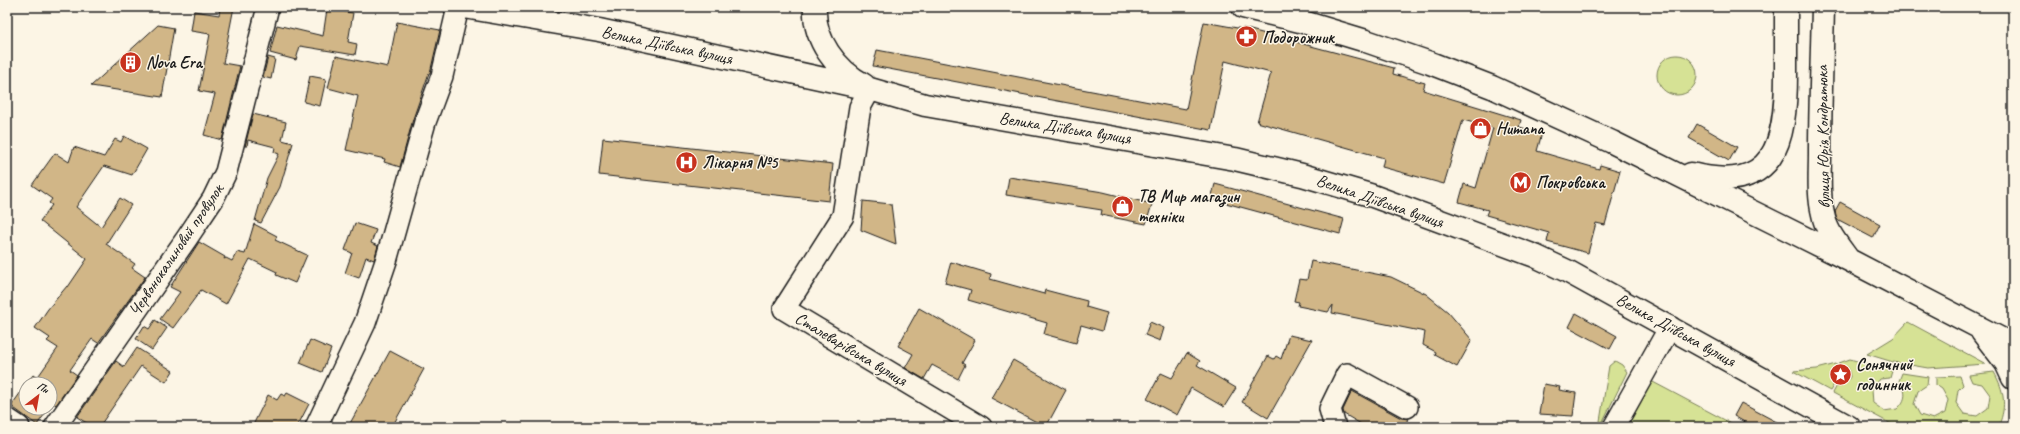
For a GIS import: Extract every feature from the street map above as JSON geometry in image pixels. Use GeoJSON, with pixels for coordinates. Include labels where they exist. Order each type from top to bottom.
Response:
{"type":"FeatureCollection","features":[{"type":"Feature","properties":{"kind":"main road","name":"Велика Діївська вулиця"},"geometry":{"type":"LineString","coordinates":[[464,7],[599,30],[870,89],[925,105],[1235,159],[1302,175],[1370,195],[1535,256],[1567,271],[1850,427]]}},
{"type":"Feature","properties":{"kind":"main road","name":"Велика Діївська вулиця"},"geometry":{"type":"LineString","coordinates":[[815,7],[816,25],[821,41],[831,55],[857,81],[870,89]]}},
{"type":"Feature","properties":{"kind":"main road"},"geometry":{"type":"LineString","coordinates":[[1243,7],[1333,30],[1461,74],[1565,120],[1849,260],[2013,345]]}},
{"type":"Feature","properties":{"kind":"main road","name":"вулиця Юрія Кондратюка"},"geometry":{"type":"LineString","coordinates":[[1662,168],[1700,177],[1735,179],[1749,174],[1767,163],[1782,135],[1786,110],[1786,7]]}},
{"type":"Feature","properties":{"kind":"main road","name":"вулиця Юрія Кондратюка"},"geometry":{"type":"LineString","coordinates":[[1823,7],[1820,185],[1822,214],[1832,236],[1849,260]]}},
{"type":"Feature","properties":{"kind":"main road"},"geometry":{"type":"LineString","coordinates":[[1786,90],[1821,91]]}},
{"type":"Feature","properties":{"kind":"main road"},"geometry":{"type":"LineString","coordinates":[[1980,329],[2006,363],[2013,378]]}},
{"type":"Feature","properties":{"kind":"street","name":"Червонокалиновий провулок"},"geometry":{"type":"LineString","coordinates":[[55,427],[213,199],[226,172],[268,7]]}},
{"type":"Feature","properties":{"kind":"street"},"geometry":{"type":"LineString","coordinates":[[316,427],[364,323],[383,268],[425,122],[442,76],[456,16],[456,7]]}},
{"type":"Feature","properties":{"kind":"street","name":"Сталеварівська вулиця"},"geometry":{"type":"LineString","coordinates":[[870,89],[860,107],[843,216],[784,309],[981,427]]}},
{"type":"Feature","properties":{"kind":"street"},"geometry":{"type":"LineString","coordinates":[[1614,427],[1670,327]]}},
{"type":"Feature","properties":{"kind":"street"},"geometry":{"type":"LineString","coordinates":[[1335,427],[1330,408],[1347,374],[1407,407]]}},
{"type":"Feature","properties":{"kind":"street"},"geometry":{"type":"LineString","coordinates":[[7,419],[19,427]]}},
{"type":"Feature","properties":{"kind":"green space"},"geometry":{"type":"Polygon","coordinates":[[[1681,55],[1688,58],[1694,64],[1697,75],[1696,83],[1688,92],[1681,95],[1673,95],[1666,92],[1658,83],[1657,71],[1660,64],[1669,56],[1681,55]]]}},
{"type":"Feature","properties":{"kind":"green space"},"geometry":{"type":"Polygon","coordinates":[[[1908,322],[1986,364],[1928,368],[1893,362],[1867,354],[1893,338],[1908,322]]]}},
{"type":"Feature","properties":{"kind":"green space"},"geometry":{"type":"Polygon","coordinates":[[[1850,359],[1892,371],[1890,378],[1880,379],[1872,390],[1873,403],[1884,411],[1897,409],[1903,402],[1905,392],[1899,381],[1902,373],[1928,377],[1927,385],[1918,391],[1914,404],[1920,415],[1933,419],[1945,413],[1948,400],[1942,389],[1936,385],[1936,377],[1960,376],[1963,385],[1958,390],[1956,403],[1964,414],[1977,416],[1988,408],[1990,395],[1982,384],[1972,382],[1969,375],[1994,372],[2000,385],[2004,404],[1999,425],[1998,427],[1897,427],[1833,393],[1839,382],[1847,381],[1850,377],[1848,368],[1840,365],[1839,363],[1850,359]]]}},
{"type":"Feature","properties":{"kind":"green space"},"geometry":{"type":"Polygon","coordinates":[[[1615,361],[1622,365],[1627,372],[1602,423],[1600,421],[1609,366],[1615,361]]]}},
{"type":"Feature","properties":{"kind":"green space"},"geometry":{"type":"Polygon","coordinates":[[[1836,364],[1837,367],[1833,371],[1832,375],[1836,381],[1830,391],[1793,371],[1817,369],[1836,364]]]}},
{"type":"Feature","properties":{"kind":"green space"},"geometry":{"type":"Polygon","coordinates":[[[1651,381],[1738,427],[1626,427],[1651,381]]]}},
{"type":"Feature","properties":{"kind":"building"},"geometry":{"type":"Polygon","coordinates":[[[220,7],[234,7],[223,63],[240,66],[222,140],[204,135],[215,94],[199,91],[210,34],[191,31],[194,11],[219,15],[220,7]]]}},
{"type":"Feature","properties":{"kind":"building"},"geometry":{"type":"Polygon","coordinates":[[[327,9],[353,13],[348,42],[357,44],[355,55],[300,46],[296,60],[270,53],[277,25],[323,36],[327,9]]]}},
{"type":"Feature","properties":{"kind":"building"},"geometry":{"type":"Polygon","coordinates":[[[397,22],[440,30],[430,73],[413,119],[400,167],[384,162],[385,159],[346,150],[358,96],[328,88],[336,56],[388,67],[397,22]]]}},
{"type":"Feature","properties":{"kind":"building"},"geometry":{"type":"Polygon","coordinates":[[[1204,22],[1243,28],[1394,68],[1393,74],[1425,83],[1423,90],[1521,120],[1519,127],[1542,133],[1537,151],[1599,169],[1600,165],[1620,171],[1605,225],[1596,223],[1588,253],[1547,242],[1549,233],[1486,215],[1488,210],[1459,202],[1464,184],[1476,188],[1493,128],[1463,120],[1444,184],[1382,167],[1384,158],[1257,122],[1271,73],[1225,61],[1211,130],[873,66],[877,50],[1186,109],[1204,22]]]}},
{"type":"Feature","properties":{"kind":"building"},"geometry":{"type":"Polygon","coordinates":[[[158,25],[174,28],[162,97],[91,86],[158,25]]]}},
{"type":"Feature","properties":{"kind":"building"},"geometry":{"type":"Polygon","coordinates":[[[268,57],[275,59],[271,79],[263,77],[268,57]]]}},
{"type":"Feature","properties":{"kind":"building"},"geometry":{"type":"Polygon","coordinates":[[[310,76],[326,79],[320,106],[304,102],[310,76]]]}},
{"type":"Feature","properties":{"kind":"building"},"geometry":{"type":"Polygon","coordinates":[[[253,114],[286,122],[282,140],[293,143],[280,187],[261,223],[255,221],[267,178],[279,154],[274,152],[275,147],[248,140],[247,146],[245,146],[253,114]]]}},
{"type":"Feature","properties":{"kind":"building"},"geometry":{"type":"Polygon","coordinates":[[[1697,124],[1737,147],[1729,161],[1689,138],[1697,124]]]}},
{"type":"Feature","properties":{"kind":"building"},"geometry":{"type":"Polygon","coordinates":[[[124,136],[147,149],[132,175],[104,166],[76,207],[101,227],[120,198],[131,205],[106,244],[135,264],[132,268],[145,277],[98,343],[92,339],[70,370],[77,375],[58,402],[58,376],[38,376],[58,348],[47,341],[50,338],[35,328],[48,309],[67,286],[68,287],[87,259],[40,221],[52,205],[49,203],[52,199],[32,185],[55,153],[69,162],[74,147],[104,157],[115,139],[121,142],[124,136]]]}},
{"type":"Feature","properties":{"kind":"building"},"geometry":{"type":"Polygon","coordinates":[[[603,138],[833,164],[829,201],[599,175],[603,138]]]}},
{"type":"Feature","properties":{"kind":"building"},"geometry":{"type":"Polygon","coordinates":[[[1009,177],[1103,192],[1152,204],[1146,224],[1101,215],[1102,210],[1006,195],[1009,177]]]}},
{"type":"Feature","properties":{"kind":"building"},"geometry":{"type":"Polygon","coordinates":[[[1215,184],[1344,219],[1340,234],[1211,199],[1215,184]]]}},
{"type":"Feature","properties":{"kind":"building"},"geometry":{"type":"Polygon","coordinates":[[[863,201],[891,204],[896,244],[861,230],[863,201]]]}},
{"type":"Feature","properties":{"kind":"building"},"geometry":{"type":"Polygon","coordinates":[[[1840,202],[1880,224],[1873,238],[1837,219],[1835,211],[1840,202]]]}},
{"type":"Feature","properties":{"kind":"building"},"geometry":{"type":"Polygon","coordinates":[[[355,223],[376,230],[371,243],[378,246],[374,260],[366,257],[359,278],[345,273],[352,253],[345,250],[355,223]]]}},
{"type":"Feature","properties":{"kind":"building"},"geometry":{"type":"Polygon","coordinates":[[[254,224],[277,236],[275,240],[307,255],[295,283],[276,275],[277,272],[250,259],[226,304],[201,290],[173,328],[160,319],[180,292],[170,287],[199,242],[225,257],[224,259],[226,258],[232,261],[237,252],[245,254],[254,224]]]}},
{"type":"Feature","properties":{"kind":"building"},"geometry":{"type":"Polygon","coordinates":[[[1311,261],[1391,277],[1426,294],[1448,312],[1472,340],[1457,367],[1435,355],[1436,352],[1423,345],[1425,332],[1332,313],[1333,305],[1328,312],[1298,306],[1299,302],[1294,301],[1299,279],[1307,280],[1311,261]]]}},
{"type":"Feature","properties":{"kind":"building"},"geometry":{"type":"Polygon","coordinates":[[[951,262],[991,274],[990,279],[1044,294],[1045,290],[1087,301],[1086,307],[1107,313],[1102,331],[1081,325],[1076,343],[1044,334],[1047,323],[968,300],[971,290],[945,283],[951,262]]]}},
{"type":"Feature","properties":{"kind":"building"},"geometry":{"type":"Polygon","coordinates":[[[919,308],[975,340],[962,363],[965,365],[958,379],[932,365],[924,379],[905,368],[913,354],[898,346],[919,308]]]}},
{"type":"Feature","properties":{"kind":"building"},"geometry":{"type":"Polygon","coordinates":[[[1576,313],[1617,336],[1610,349],[1569,327],[1576,313]]]}},
{"type":"Feature","properties":{"kind":"building"},"geometry":{"type":"Polygon","coordinates":[[[155,320],[167,328],[152,350],[136,339],[144,326],[149,329],[155,320]]]}},
{"type":"Feature","properties":{"kind":"building"},"geometry":{"type":"Polygon","coordinates":[[[1150,322],[1164,328],[1160,341],[1145,335],[1150,322]]]}},
{"type":"Feature","properties":{"kind":"building"},"geometry":{"type":"Polygon","coordinates":[[[1289,335],[1312,340],[1268,418],[1242,402],[1268,356],[1274,359],[1276,356],[1281,359],[1289,335]]]}},
{"type":"Feature","properties":{"kind":"building"},"geometry":{"type":"Polygon","coordinates":[[[310,340],[331,349],[322,372],[300,363],[310,340]]]}},
{"type":"Feature","properties":{"kind":"building"},"geometry":{"type":"Polygon","coordinates":[[[137,348],[173,371],[166,382],[141,366],[99,427],[93,427],[77,417],[116,361],[124,367],[137,348]]]}},
{"type":"Feature","properties":{"kind":"building"},"geometry":{"type":"Polygon","coordinates":[[[390,351],[424,369],[392,427],[348,427],[390,351]]]}},
{"type":"Feature","properties":{"kind":"building"},"geometry":{"type":"Polygon","coordinates":[[[1187,353],[1200,361],[1197,365],[1236,388],[1224,407],[1191,388],[1177,415],[1147,399],[1161,373],[1172,378],[1187,353]]]}},
{"type":"Feature","properties":{"kind":"building"},"geometry":{"type":"Polygon","coordinates":[[[1013,360],[1066,390],[1046,427],[991,398],[1013,360]]]}},
{"type":"Feature","properties":{"kind":"building"},"geometry":{"type":"Polygon","coordinates":[[[1544,384],[1560,387],[1559,390],[1576,393],[1573,416],[1539,414],[1544,384]]]}},
{"type":"Feature","properties":{"kind":"building"},"geometry":{"type":"Polygon","coordinates":[[[1352,391],[1401,418],[1408,419],[1404,427],[1366,427],[1344,414],[1343,410],[1352,391]]]}},
{"type":"Feature","properties":{"kind":"building"},"geometry":{"type":"Polygon","coordinates":[[[287,393],[309,404],[297,427],[252,427],[268,395],[277,400],[281,394],[285,396],[287,393]]]}},
{"type":"Feature","properties":{"kind":"building"},"geometry":{"type":"Polygon","coordinates":[[[18,396],[18,411],[11,406],[18,396]]]}},
{"type":"Feature","properties":{"kind":"building"},"geometry":{"type":"Polygon","coordinates":[[[1741,403],[1786,427],[1753,427],[1734,416],[1741,403]]]}},
{"type":"Feature","properties":{"kind":"building"},"geometry":{"type":"Polygon","coordinates":[[[25,416],[43,416],[37,425],[25,416]]]}},
{"type":"Feature","properties":{"kind":"place","name":"Подорожник"},"geometry":{"type":"Point","coordinates":[1247,37]}},
{"type":"Feature","properties":{"kind":"place","name":"Nova Era"},"geometry":{"type":"Point","coordinates":[130,62]}},
{"type":"Feature","properties":{"kind":"place","name":"Humana"},"geometry":{"type":"Point","coordinates":[1480,128]}},
{"type":"Feature","properties":{"kind":"place","name":"Лікарня №5"},"geometry":{"type":"Point","coordinates":[687,162]}},
{"type":"Feature","properties":{"kind":"place","name":"Покровська"},"geometry":{"type":"Point","coordinates":[1520,182]}},
{"type":"Feature","properties":{"kind":"place","name":"ТВ Мир магазин техніки"},"geometry":{"type":"Point","coordinates":[1123,206]}},
{"type":"Feature","properties":{"kind":"place","name":"Сонячний годинник"},"geometry":{"type":"Point","coordinates":[1841,374]}}]}
